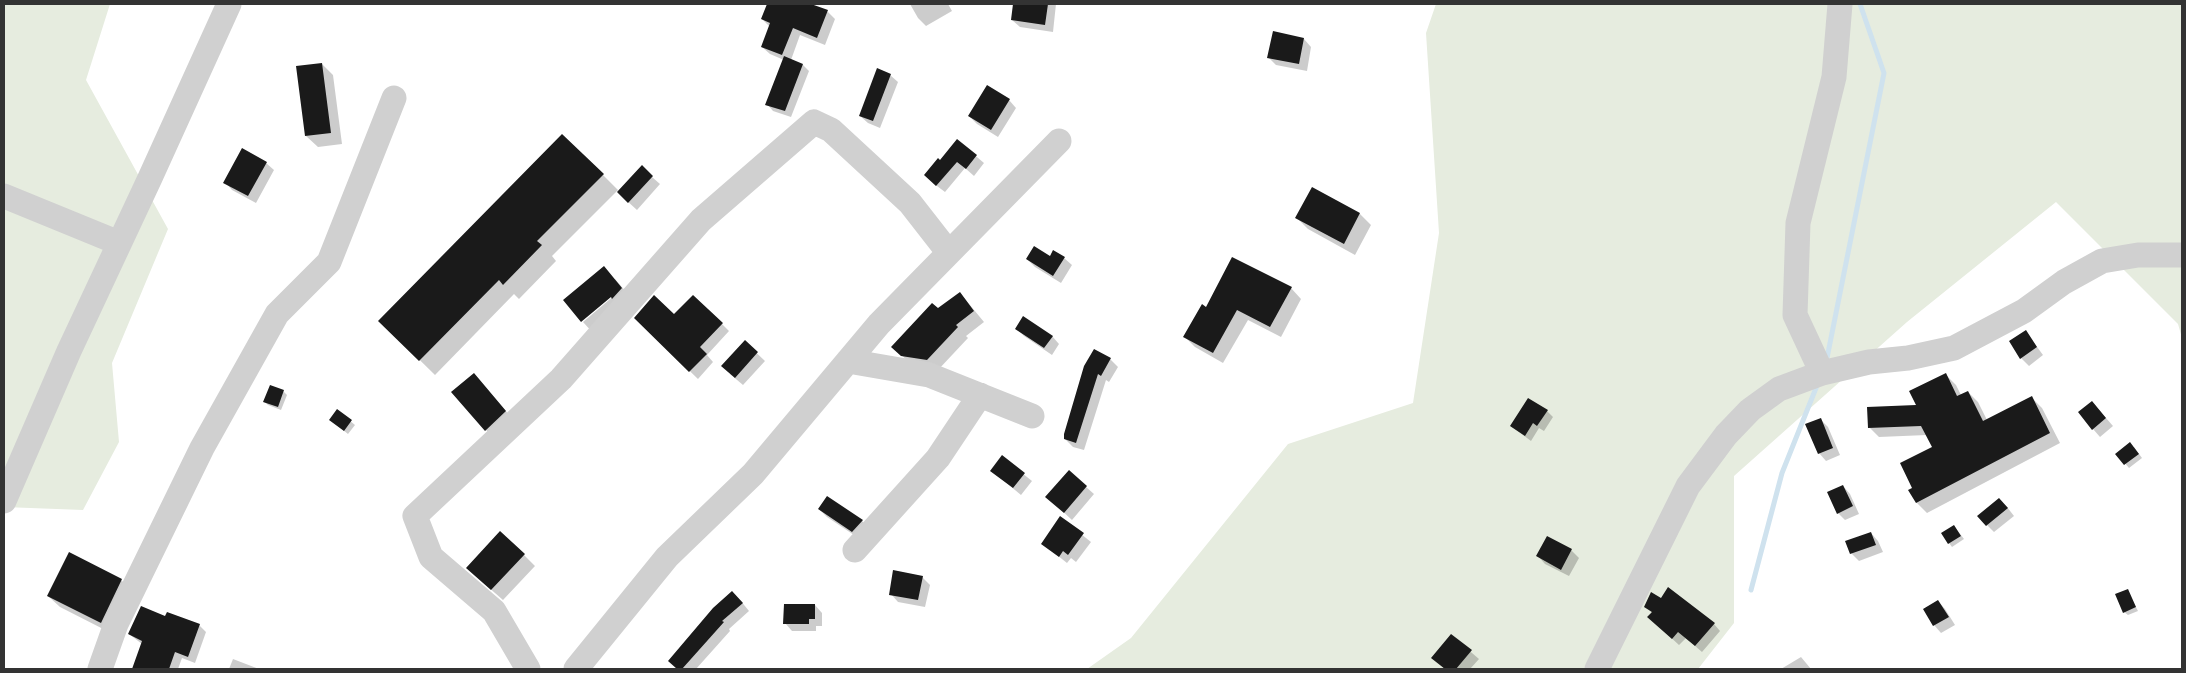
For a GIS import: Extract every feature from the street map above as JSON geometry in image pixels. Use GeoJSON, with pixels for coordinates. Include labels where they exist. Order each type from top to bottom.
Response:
{"type":"FeatureCollection","features":[{"type":"Feature","properties":{"kind":"street"},"geometry":{"type":"LineString","coordinates":[[4,501],[69,351],[229,4]]}},
{"type":"Feature","properties":{"kind":"street"},"geometry":{"type":"LineString","coordinates":[[1822,373],[1795,315],[1798,223],[1834,77],[1840,4]]}},
{"type":"Feature","properties":{"kind":"street"},"geometry":{"type":"LineString","coordinates":[[100,669],[116,624],[198,456],[277,314],[329,262],[394,98]]}},
{"type":"Feature","properties":{"kind":"street"},"geometry":{"type":"LineString","coordinates":[[528,669],[494,611],[431,557],[416,516],[561,379],[701,220],[814,122],[831,130],[910,203],[949,253]]}},
{"type":"Feature","properties":{"kind":"street"},"geometry":{"type":"LineString","coordinates":[[576,669],[667,557],[753,474],[878,324],[1059,141]]}},
{"type":"Feature","properties":{"kind":"street"},"geometry":{"type":"LineString","coordinates":[[4,196],[119,244]]}},
{"type":"Feature","properties":{"kind":"street"},"geometry":{"type":"LineString","coordinates":[[1597,669],[1688,486],[1726,435],[1750,410],[1780,389],[1822,373],[1869,362],[1908,358],[1954,348],[2024,311],[2064,282],[2102,261],[2138,254],[2182,255]]}},
{"type":"Feature","properties":{"kind":"street"},"geometry":{"type":"LineString","coordinates":[[848,361],[928,374],[1032,416]]}},
{"type":"Feature","properties":{"kind":"street"},"geometry":{"type":"LineString","coordinates":[[855,550],[938,458],[980,395]]}},
{"type":"Feature","properties":{"kind":"shaded area"},"geometry":{"type":"Polygon","coordinates":[[[4,4],[110,4],[86,80],[168,229],[112,363],[119,442],[83,510],[4,507],[4,4]]]}},
{"type":"Feature","properties":{"kind":"shaded area"},"geometry":{"type":"Polygon","coordinates":[[[1436,4],[2182,4],[2182,338],[2178,324],[2056,202],[1907,322],[1734,476],[1734,623],[1698,669],[1087,669],[1131,638],[1288,444],[1413,403],[1439,233],[1426,33],[1436,4]]]}},
{"type":"Feature","properties":{"kind":"building"},"geometry":{"type":"Polygon","coordinates":[[[767,4],[811,4],[828,10],[817,38],[793,28],[782,55],[761,47],[770,23],[761,19],[767,4]]]}},
{"type":"Feature","properties":{"kind":"building"},"geometry":{"type":"Polygon","coordinates":[[[1013,4],[1048,4],[1045,25],[1011,20],[1013,4]]]}},
{"type":"Feature","properties":{"kind":"building"},"geometry":{"type":"Polygon","coordinates":[[[1273,31],[1304,38],[1299,64],[1267,58],[1273,31]]]}},
{"type":"Feature","properties":{"kind":"building"},"geometry":{"type":"Polygon","coordinates":[[[784,56],[803,64],[785,111],[765,105],[784,56]]]}},
{"type":"Feature","properties":{"kind":"building"},"geometry":{"type":"Polygon","coordinates":[[[322,63],[331,133],[305,136],[296,66],[322,63]]]}},
{"type":"Feature","properties":{"kind":"building"},"geometry":{"type":"Polygon","coordinates":[[[877,68],[891,74],[873,121],[859,116],[877,68]]]}},
{"type":"Feature","properties":{"kind":"building"},"geometry":{"type":"Polygon","coordinates":[[[987,85],[1010,99],[991,130],[968,116],[987,85]]]}},
{"type":"Feature","properties":{"kind":"building"},"geometry":{"type":"Polygon","coordinates":[[[562,134],[604,174],[537,241],[542,245],[503,285],[499,280],[419,361],[378,321],[562,134]]]}},
{"type":"Feature","properties":{"kind":"building"},"geometry":{"type":"Polygon","coordinates":[[[957,139],[977,155],[966,169],[957,162],[936,186],[924,175],[938,158],[940,160],[957,139]]]}},
{"type":"Feature","properties":{"kind":"building"},"geometry":{"type":"Polygon","coordinates":[[[242,148],[267,162],[248,196],[223,183],[242,148]]]}},
{"type":"Feature","properties":{"kind":"building"},"geometry":{"type":"Polygon","coordinates":[[[642,165],[653,176],[628,203],[617,192],[642,165]]]}},
{"type":"Feature","properties":{"kind":"building"},"geometry":{"type":"Polygon","coordinates":[[[1312,187],[1360,213],[1344,244],[1295,218],[1312,187]]]}},
{"type":"Feature","properties":{"kind":"building"},"geometry":{"type":"Polygon","coordinates":[[[1034,246],[1050,256],[1053,250],[1065,257],[1053,276],[1026,259],[1034,246]]]}},
{"type":"Feature","properties":{"kind":"building"},"geometry":{"type":"Polygon","coordinates":[[[1232,257],[1292,287],[1270,327],[1237,310],[1213,353],[1183,337],[1202,304],[1206,307],[1232,257]]]}},
{"type":"Feature","properties":{"kind":"building"},"geometry":{"type":"Polygon","coordinates":[[[604,266],[622,288],[612,299],[611,297],[581,322],[563,300],[604,266]]]}},
{"type":"Feature","properties":{"kind":"building"},"geometry":{"type":"Polygon","coordinates":[[[960,292],[974,311],[956,325],[958,327],[927,360],[901,356],[891,347],[932,303],[938,308],[960,292]]]}},
{"type":"Feature","properties":{"kind":"building"},"geometry":{"type":"Polygon","coordinates":[[[654,295],[674,314],[693,295],[723,323],[700,347],[707,354],[689,372],[634,318],[654,295]]]}},
{"type":"Feature","properties":{"kind":"building"},"geometry":{"type":"Polygon","coordinates":[[[1023,316],[1053,336],[1044,348],[1015,329],[1023,316]]]}},
{"type":"Feature","properties":{"kind":"building"},"geometry":{"type":"Polygon","coordinates":[[[2026,330],[2037,347],[2020,359],[2009,341],[2026,330]]]}},
{"type":"Feature","properties":{"kind":"building"},"geometry":{"type":"Polygon","coordinates":[[[745,340],[758,352],[735,378],[721,366],[745,340]]]}},
{"type":"Feature","properties":{"kind":"building"},"geometry":{"type":"Polygon","coordinates":[[[1094,349],[1111,358],[1101,376],[1098,374],[1076,443],[1064,439],[1064,434],[1084,366],[1094,349]]]}},
{"type":"Feature","properties":{"kind":"building"},"geometry":{"type":"Polygon","coordinates":[[[474,373],[506,411],[485,431],[451,392],[474,373]]]}},
{"type":"Feature","properties":{"kind":"building"},"geometry":{"type":"Polygon","coordinates":[[[1946,373],[1957,396],[1968,391],[1983,421],[2032,396],[2050,433],[1916,503],[1908,490],[1912,488],[1900,463],[1932,447],[1921,426],[1868,428],[1867,407],[1916,405],[1909,391],[1946,373]]]}},
{"type":"Feature","properties":{"kind":"building"},"geometry":{"type":"Polygon","coordinates":[[[270,385],[284,390],[278,407],[263,402],[270,385]]]}},
{"type":"Feature","properties":{"kind":"building"},"geometry":{"type":"Polygon","coordinates":[[[1528,398],[1548,410],[1537,426],[1533,423],[1525,436],[1510,426],[1528,398]]]}},
{"type":"Feature","properties":{"kind":"building"},"geometry":{"type":"Polygon","coordinates":[[[2092,401],[2106,418],[2092,430],[2078,412],[2092,401]]]}},
{"type":"Feature","properties":{"kind":"building"},"geometry":{"type":"Polygon","coordinates":[[[337,409],[352,420],[344,431],[329,420],[337,409]]]}},
{"type":"Feature","properties":{"kind":"building"},"geometry":{"type":"Polygon","coordinates":[[[1821,418],[1833,448],[1818,454],[1805,424],[1821,418]]]}},
{"type":"Feature","properties":{"kind":"building"},"geometry":{"type":"Polygon","coordinates":[[[2130,442],[2139,454],[2124,465],[2115,454],[2130,442]]]}},
{"type":"Feature","properties":{"kind":"building"},"geometry":{"type":"Polygon","coordinates":[[[1002,455],[1025,473],[1013,488],[990,471],[1002,455]]]}},
{"type":"Feature","properties":{"kind":"building"},"geometry":{"type":"Polygon","coordinates":[[[1069,470],[1087,486],[1064,513],[1045,497],[1069,470]]]}},
{"type":"Feature","properties":{"kind":"building"},"geometry":{"type":"Polygon","coordinates":[[[1843,485],[1853,506],[1837,514],[1827,492],[1843,485]]]}},
{"type":"Feature","properties":{"kind":"building"},"geometry":{"type":"Polygon","coordinates":[[[827,496],[863,520],[852,532],[818,509],[827,496]]]}},
{"type":"Feature","properties":{"kind":"building"},"geometry":{"type":"Polygon","coordinates":[[[1999,498],[2008,508],[1986,526],[1977,516],[1999,498]]]}},
{"type":"Feature","properties":{"kind":"building"},"geometry":{"type":"Polygon","coordinates":[[[1060,516],[1084,533],[1068,555],[1063,551],[1059,557],[1041,544],[1060,516]]]}},
{"type":"Feature","properties":{"kind":"building"},"geometry":{"type":"Polygon","coordinates":[[[1954,525],[1961,536],[1948,544],[1941,533],[1954,525]]]}},
{"type":"Feature","properties":{"kind":"building"},"geometry":{"type":"Polygon","coordinates":[[[500,531],[525,554],[491,590],[466,568],[500,531]]]}},
{"type":"Feature","properties":{"kind":"building"},"geometry":{"type":"Polygon","coordinates":[[[1871,532],[1876,545],[1850,554],[1845,541],[1871,532]]]}},
{"type":"Feature","properties":{"kind":"building"},"geometry":{"type":"Polygon","coordinates":[[[1547,536],[1572,549],[1561,570],[1536,556],[1547,536]]]}},
{"type":"Feature","properties":{"kind":"building"},"geometry":{"type":"Polygon","coordinates":[[[69,552],[122,579],[101,623],[47,596],[69,552]]]}},
{"type":"Feature","properties":{"kind":"building"},"geometry":{"type":"Polygon","coordinates":[[[893,570],[923,576],[918,600],[889,595],[893,570]]]}},
{"type":"Feature","properties":{"kind":"building"},"geometry":{"type":"Polygon","coordinates":[[[1668,587],[1715,623],[1695,646],[1678,632],[1672,639],[1647,617],[1652,612],[1644,607],[1651,592],[1661,598],[1668,587]]]}},
{"type":"Feature","properties":{"kind":"building"},"geometry":{"type":"Polygon","coordinates":[[[2128,589],[2136,607],[2123,613],[2115,594],[2128,589]]]}},
{"type":"Feature","properties":{"kind":"building"},"geometry":{"type":"Polygon","coordinates":[[[732,591],[743,603],[722,621],[724,622],[682,669],[677,669],[668,661],[713,608],[732,591]]]}},
{"type":"Feature","properties":{"kind":"building"},"geometry":{"type":"Polygon","coordinates":[[[1938,600],[1949,617],[1933,626],[1923,609],[1938,600]]]}},
{"type":"Feature","properties":{"kind":"building"},"geometry":{"type":"Polygon","coordinates":[[[784,604],[815,604],[815,619],[809,619],[809,624],[783,624],[784,604]]]}},
{"type":"Feature","properties":{"kind":"building"},"geometry":{"type":"Polygon","coordinates":[[[141,606],[165,616],[167,612],[200,624],[188,657],[175,652],[169,669],[132,669],[142,641],[128,634],[141,606]]]}},
{"type":"Feature","properties":{"kind":"building"},"geometry":{"type":"Polygon","coordinates":[[[1451,634],[1472,650],[1456,669],[1445,669],[1431,658],[1451,634]]]}},
{"type":"Feature","properties":{"kind":"waterway"},"geometry":{"type":"LineString","coordinates":[[1826,363],[1884,73],[1860,4]]}},
{"type":"Feature","properties":{"kind":"waterway"},"geometry":{"type":"LineString","coordinates":[[1751,590],[1782,473],[1818,383]]}}]}
